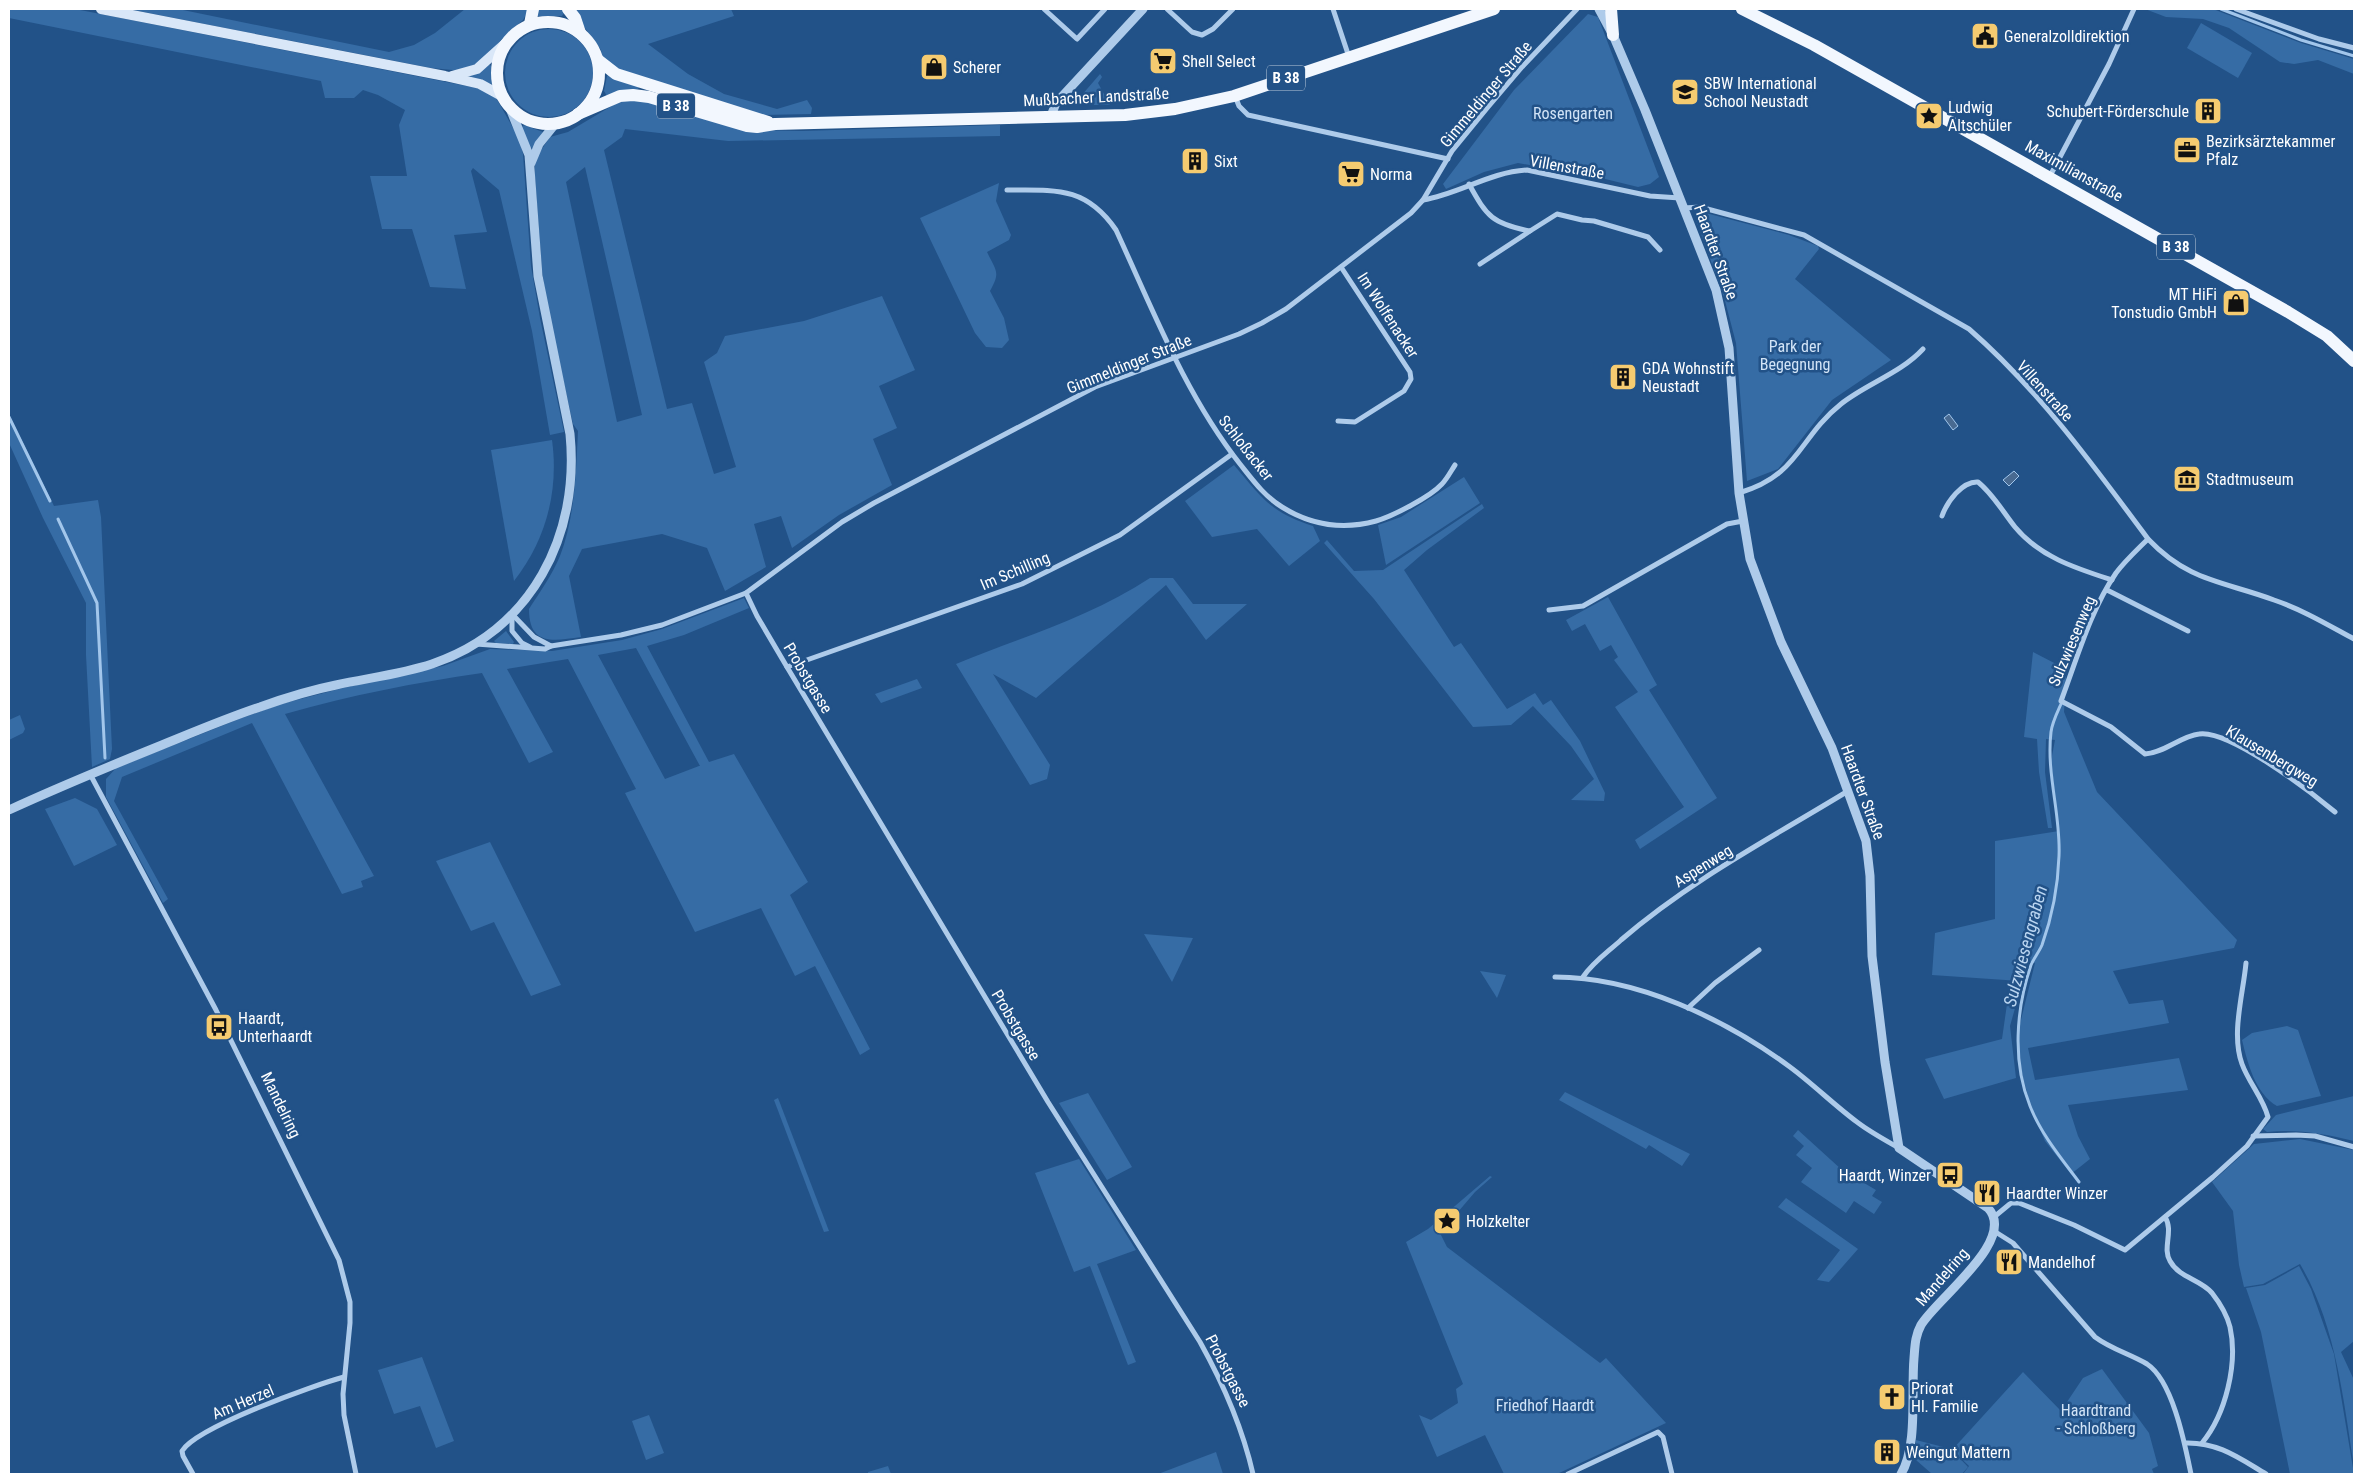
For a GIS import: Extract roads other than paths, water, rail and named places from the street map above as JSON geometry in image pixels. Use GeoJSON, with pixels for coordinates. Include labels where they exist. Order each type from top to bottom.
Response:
{"type":"FeatureCollection","features":[{"type":"Feature","properties":{"kind":"main road"},"geometry":{"type":"LineString","coordinates":[[101,9],[480,84],[505,101],[522,117],[533,122],[556,123],[578,114],[590,102],[597,88],[598,60],[591,45],[580,32],[575,18],[568,9]]}},
{"type":"Feature","properties":{"kind":"main road"},"geometry":{"type":"LineString","coordinates":[[530,24],[533,9]]}},
{"type":"Feature","properties":{"kind":"main road","name":"Mußbacher Landstraße"},"geometry":{"type":"LineString","coordinates":[[775,124],[928,122],[1154,113],[1234,96],[1494,9]]}},
{"type":"Feature","properties":{"kind":"main road"},"geometry":{"type":"LineString","coordinates":[[1611,9],[1613,35]]}},
{"type":"Feature","properties":{"kind":"main road","name":"Maximilianstraße"},"geometry":{"type":"LineString","coordinates":[[1742,9],[1814,45],[2050,176],[2317,329],[2354,361]]}},
{"type":"Feature","properties":{"kind":"main road"},"geometry":{"type":"LineString","coordinates":[[445,76],[464,74],[477,69],[516,32],[530,24],[557,22],[580,32]]}},
{"type":"Feature","properties":{"kind":"main road"},"geometry":{"type":"LineString","coordinates":[[505,101],[498,83],[497,70],[499,57],[507,42]]}},
{"type":"Feature","properties":{"kind":"main road","name":"B 38"},"geometry":{"type":"LineString","coordinates":[[598,60],[612,72],[625,77],[775,124]]}},
{"type":"Feature","properties":{"kind":"main road","name":"B 38"},"geometry":{"type":"LineString","coordinates":[[578,114],[620,96],[633,95],[649,97],[747,126],[758,127],[775,124]]}},
{"type":"Feature","properties":{"kind":"street"},"geometry":{"type":"LineString","coordinates":[[1044,9],[1077,40],[1106,9]]}},
{"type":"Feature","properties":{"kind":"street"},"geometry":{"type":"LineString","coordinates":[[1051,116],[1056,103],[1143,9]]}},
{"type":"Feature","properties":{"kind":"street"},"geometry":{"type":"LineString","coordinates":[[1167,9],[1192,32],[1202,34],[1213,29],[1233,9]]}},
{"type":"Feature","properties":{"kind":"street"},"geometry":{"type":"LineString","coordinates":[[1334,9],[1349,56]]}},
{"type":"Feature","properties":{"kind":"street","name":"Gimmeldinger Straße"},"geometry":{"type":"LineString","coordinates":[[474,644],[545,649],[551,646],[621,635],[662,626],[746,593],[842,522],[874,503],[1096,387],[1239,334],[1262,323],[1286,309],[1411,213],[1424,200],[1448,159],[1522,67],[1577,9]]}},
{"type":"Feature","properties":{"kind":"street","name":"Haardter Straße"},"geometry":{"type":"LineString","coordinates":[[1599,9],[1613,35],[1716,290],[1728,336],[1739,493],[1750,558],[1768,610],[1789,660],[1832,748],[1868,849],[1872,956],[1885,1062],[1899,1148]]}},
{"type":"Feature","properties":{"kind":"street"},"geometry":{"type":"LineString","coordinates":[[2050,176],[2109,64],[2134,9]]}},
{"type":"Feature","properties":{"kind":"street"},"geometry":{"type":"LineString","coordinates":[[2236,9],[2319,39],[2354,48]]}},
{"type":"Feature","properties":{"kind":"street"},"geometry":{"type":"LineString","coordinates":[[1234,96],[1239,106],[1248,115],[1448,159]]}},
{"type":"Feature","properties":{"kind":"street"},"geometry":{"type":"LineString","coordinates":[[9,810],[90,774],[261,706],[333,685],[430,664],[474,644],[492,632],[512,614],[539,580],[554,553],[566,514],[572,474],[570,434],[538,276],[527,148],[505,101]]}},
{"type":"Feature","properties":{"kind":"street"},"geometry":{"type":"LineString","coordinates":[[530,166],[539,144],[556,123]]}},
{"type":"Feature","properties":{"kind":"street","name":"Villenstraße"},"geometry":{"type":"LineString","coordinates":[[1424,200],[1441,197],[1469,184],[1510,171],[1527,170],[1650,196],[1680,198]]}},
{"type":"Feature","properties":{"kind":"street"},"geometry":{"type":"LineString","coordinates":[[1469,184],[1484,208],[1497,222],[1507,227],[1530,231]]}},
{"type":"Feature","properties":{"kind":"street","name":"Schloßacker"},"geometry":{"type":"LineString","coordinates":[[1007,190],[1066,191],[1085,199],[1103,212],[1116,230],[1199,407],[1232,454],[1257,485],[1281,506],[1304,518],[1338,525],[1367,523],[1384,518],[1408,507],[1442,485],[1455,465]]}},
{"type":"Feature","properties":{"kind":"street","name":"Villenstraße"},"geometry":{"type":"LineString","coordinates":[[1684,208],[1700,207],[1804,234],[1969,329],[1988,346],[2062,428],[2159,551],[2186,571],[2287,605],[2354,639]]}},
{"type":"Feature","properties":{"kind":"street"},"geometry":{"type":"LineString","coordinates":[[1480,264],[1552,215],[1557,214],[1582,220],[1594,220],[1648,238],[1660,250]]}},
{"type":"Feature","properties":{"kind":"street","name":"Im Wolfenacker"},"geometry":{"type":"LineString","coordinates":[[1338,421],[1355,422],[1404,391],[1411,379],[1410,372],[1341,267]]}},
{"type":"Feature","properties":{"kind":"street"},"geometry":{"type":"LineString","coordinates":[[1739,493],[1765,483],[1784,470],[1834,409],[1909,362],[1924,349]]}},
{"type":"Feature","properties":{"kind":"street","name":"Im Schilling"},"geometry":{"type":"LineString","coordinates":[[787,667],[1022,584],[1120,535],[1232,454]]}},
{"type":"Feature","properties":{"kind":"street"},"geometry":{"type":"LineString","coordinates":[[1942,516],[1945,507],[1957,494],[1968,484],[1978,482],[2023,535],[2044,553],[2068,565],[2112,580]]}},
{"type":"Feature","properties":{"kind":"street"},"geometry":{"type":"LineString","coordinates":[[1549,610],[1583,606],[1727,524],[1743,521]]}},
{"type":"Feature","properties":{"kind":"street","name":"Sulzwiesenweg"},"geometry":{"type":"LineString","coordinates":[[2061,701],[2094,615],[2112,580],[2126,561],[2148,539]]}},
{"type":"Feature","properties":{"kind":"street","name":"Sulzwiesenweg"},"geometry":{"type":"LineString","coordinates":[[2107,590],[2188,631]]}},
{"type":"Feature","properties":{"kind":"street","name":"Probstgasse"},"geometry":{"type":"LineString","coordinates":[[746,593],[757,616],[787,667],[1048,1102],[1200,1342],[1218,1375],[1239,1422],[1253,1474]]}},
{"type":"Feature","properties":{"kind":"street"},"geometry":{"type":"LineString","coordinates":[[512,614],[534,637],[551,646]]}},
{"type":"Feature","properties":{"kind":"street"},"geometry":{"type":"LineString","coordinates":[[512,614],[512,631],[522,643],[531,648]]}},
{"type":"Feature","properties":{"kind":"street","name":"Klausenbergweg"},"geometry":{"type":"LineString","coordinates":[[2061,701],[2111,727],[2145,754],[2201,733],[2230,741],[2295,781],[2334,812]]}},
{"type":"Feature","properties":{"kind":"street","name":"Mandelring"},"geometry":{"type":"LineString","coordinates":[[90,774],[216,1010],[339,1260],[350,1302],[350,1322],[344,1377],[344,1415],[356,1474]]}},
{"type":"Feature","properties":{"kind":"street","name":"Aspenweg"},"geometry":{"type":"LineString","coordinates":[[1583,977],[1592,966],[1632,931],[1679,896],[1848,791]]}},
{"type":"Feature","properties":{"kind":"street"},"geometry":{"type":"LineString","coordinates":[[1688,1008],[1729,971],[1759,950]]}},
{"type":"Feature","properties":{"kind":"street"},"geometry":{"type":"LineString","coordinates":[[1994,1218],[2010,1203],[2020,1203],[2082,1228],[2123,1250],[2128,1249],[2213,1178],[2247,1146],[2268,1117],[2247,1075],[2239,1053],[2238,1032],[2246,963]]}},
{"type":"Feature","properties":{"kind":"street"},"geometry":{"type":"LineString","coordinates":[[1555,977],[1583,977],[1641,992],[1688,1008],[1720,1023],[1773,1055],[1858,1123],[1899,1148],[1988,1208],[1994,1218],[1994,1232],[2013,1243],[2096,1337],[2107,1346],[2138,1359],[2153,1369],[2174,1410],[2185,1443],[2191,1474]]}},
{"type":"Feature","properties":{"kind":"street"},"geometry":{"type":"LineString","coordinates":[[2253,1136],[2314,1136],[2354,1146]]}},
{"type":"Feature","properties":{"kind":"street"},"geometry":{"type":"LineString","coordinates":[[2165,1217],[2169,1228],[2167,1253],[2170,1262],[2181,1273],[2203,1285],[2212,1293],[2225,1314],[2230,1328],[2231,1357],[2226,1391],[2213,1430],[2202,1443]]}},
{"type":"Feature","properties":{"kind":"street","name":"Mandelring"},"geometry":{"type":"LineString","coordinates":[[1901,1474],[1911,1452],[1912,1387],[1918,1332],[1925,1320],[1965,1277],[1994,1232]]}},
{"type":"Feature","properties":{"kind":"street","name":"Am Herzel"},"geometry":{"type":"LineString","coordinates":[[192,1474],[182,1451],[195,1437],[264,1406],[312,1387],[344,1377]]}},
{"type":"Feature","properties":{"kind":"street"},"geometry":{"type":"LineString","coordinates":[[1568,1474],[1652,1433],[1658,1432],[1663,1437],[1672,1474]]}},
{"type":"Feature","properties":{"kind":"street"},"geometry":{"type":"LineString","coordinates":[[2185,1443],[2202,1443],[2233,1454],[2266,1474]]}},
{"type":"Feature","properties":{"kind":"waterway"},"geometry":{"type":"LineString","coordinates":[[2221,9],[2301,40],[2354,56]]}},
{"type":"Feature","properties":{"kind":"waterway"},"geometry":{"type":"LineString","coordinates":[[9,417],[50,501]]}},
{"type":"Feature","properties":{"kind":"waterway"},"geometry":{"type":"LineString","coordinates":[[58,519],[97,603],[105,758]]}},
{"type":"Feature","properties":{"kind":"waterway","name":"Sulzwiesengraben"},"geometry":{"type":"LineString","coordinates":[[2061,704],[2052,725],[2050,748],[2059,841],[2057,879],[2049,924],[2041,948],[2031,965],[2022,999],[2019,1017],[2018,1054],[2020,1072],[2030,1106],[2052,1146],[2079,1182]]}},
{"type":"Feature","properties":{"kind":"place","name":"Generalzolldirektion"},"geometry":{"type":"Point","coordinates":[1985,36]}},
{"type":"Feature","properties":{"kind":"place","name":"Shell Select"},"geometry":{"type":"Point","coordinates":[1163,61]}},
{"type":"Feature","properties":{"kind":"place","name":"Scherer"},"geometry":{"type":"Point","coordinates":[934,67]}},
{"type":"Feature","properties":{"kind":"place","name":"SBW International School Neustadt"},"geometry":{"type":"Point","coordinates":[1685,92]}},
{"type":"Feature","properties":{"kind":"place","name":"Schubert-Förderschule"},"geometry":{"type":"Point","coordinates":[2208,111]}},
{"type":"Feature","properties":{"kind":"place","name":"Ludwig Altschüler"},"geometry":{"type":"Point","coordinates":[1929,116]}},
{"type":"Feature","properties":{"kind":"place","name":"Bezirksärztekammer Pfalz"},"geometry":{"type":"Point","coordinates":[2187,150]}},
{"type":"Feature","properties":{"kind":"place","name":"Sixt"},"geometry":{"type":"Point","coordinates":[1195,161]}},
{"type":"Feature","properties":{"kind":"place","name":"Norma"},"geometry":{"type":"Point","coordinates":[1351,174]}},
{"type":"Feature","properties":{"kind":"place","name":"MT HiFi Tonstudio GmbH"},"geometry":{"type":"Point","coordinates":[2236,303]}},
{"type":"Feature","properties":{"kind":"place","name":"GDA Wohnstift Neustadt"},"geometry":{"type":"Point","coordinates":[1623,377]}},
{"type":"Feature","properties":{"kind":"place","name":"Stadtmuseum"},"geometry":{"type":"Point","coordinates":[2187,479]}},
{"type":"Feature","properties":{"kind":"place","name":"Haardt, Unterhaardt"},"geometry":{"type":"Point","coordinates":[219,1027]}},
{"type":"Feature","properties":{"kind":"place","name":"Haardt, Winzer"},"geometry":{"type":"Point","coordinates":[1950,1175]}},
{"type":"Feature","properties":{"kind":"place","name":"Haardter Winzer"},"geometry":{"type":"Point","coordinates":[1987,1193]}},
{"type":"Feature","properties":{"kind":"place","name":"Holzkelter"},"geometry":{"type":"Point","coordinates":[1447,1221]}},
{"type":"Feature","properties":{"kind":"place","name":"Mandelhof"},"geometry":{"type":"Point","coordinates":[2009,1262]}},
{"type":"Feature","properties":{"kind":"place","name":"Priorat Hl. Familie"},"geometry":{"type":"Point","coordinates":[1892,1397]}},
{"type":"Feature","properties":{"kind":"place","name":"Weingut Mattern"},"geometry":{"type":"Point","coordinates":[1887,1452]}},
{"type":"Feature","properties":{"kind":"park label","name":"Rosengarten"},"geometry":{"type":"Point","coordinates":[1573,113]}},
{"type":"Feature","properties":{"kind":"park label","name":"Park der Begegnung"},"geometry":{"type":"Point","coordinates":[1795,355]}},
{"type":"Feature","properties":{"kind":"park label","name":"Friedhof Haardt"},"geometry":{"type":"Point","coordinates":[1545,1405]}},
{"type":"Feature","properties":{"kind":"park label","name":"Haardtrand - Schloßberg"},"geometry":{"type":"Point","coordinates":[2096,1419]}}]}
